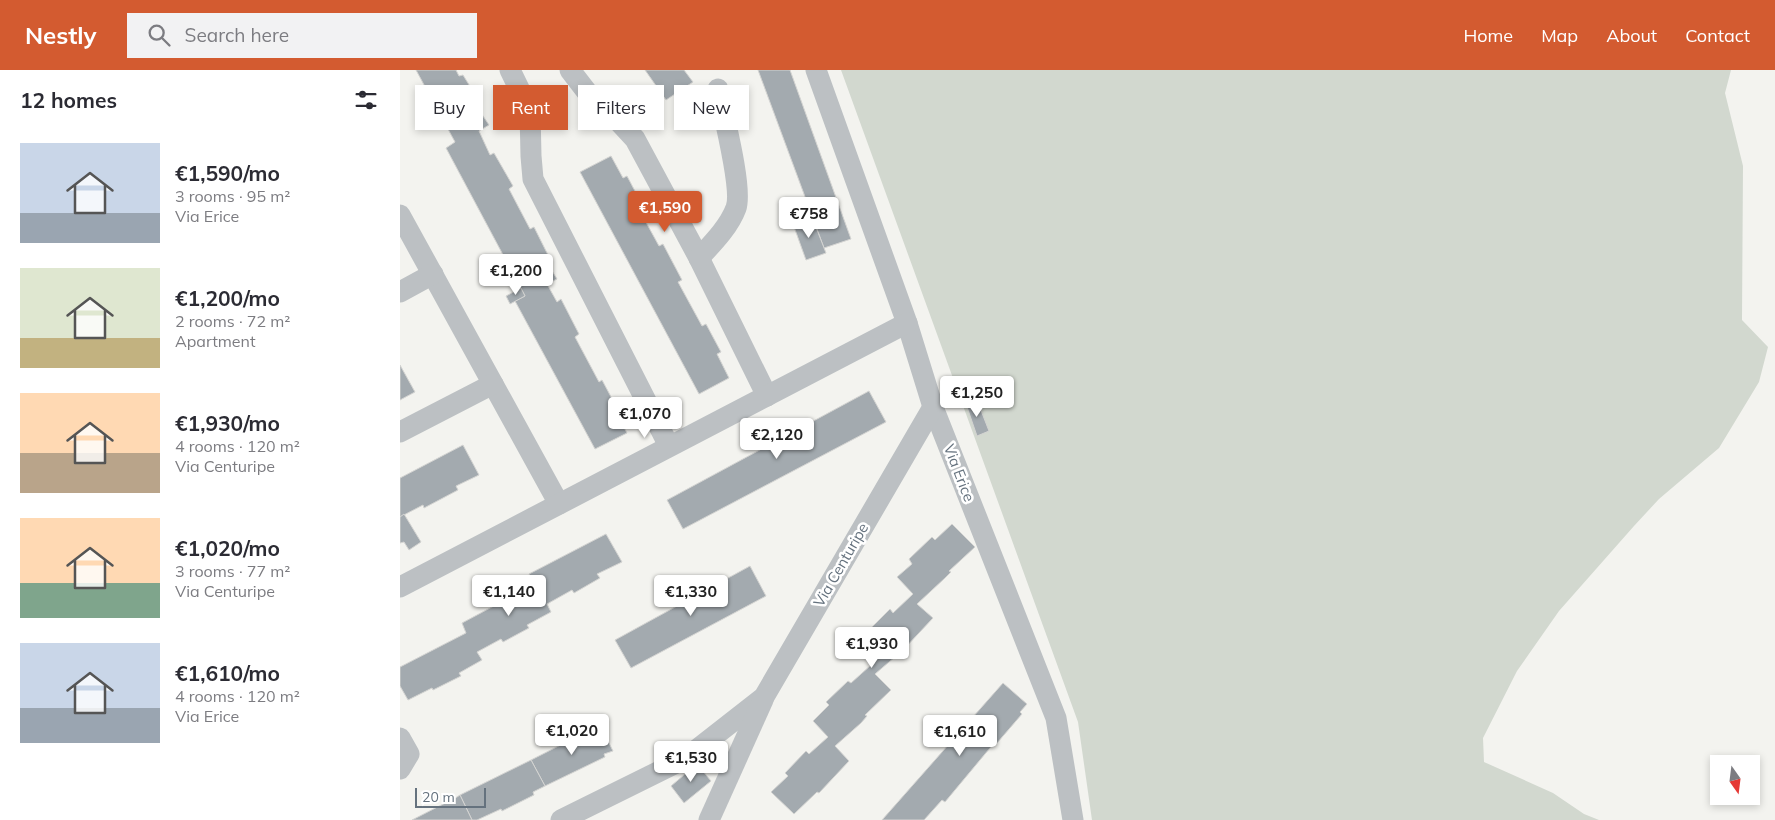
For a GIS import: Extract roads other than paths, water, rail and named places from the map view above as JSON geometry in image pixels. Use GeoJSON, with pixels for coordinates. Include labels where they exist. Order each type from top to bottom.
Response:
{"type":"FeatureCollection","features":[{"type":"Feature","properties":{"kind":"street"},"geometry":{"type":"LineString","coordinates":[[510,70],[530,111],[531,156],[534,179],[670,446]]}},
{"type":"Feature","properties":{"kind":"street"},"geometry":{"type":"LineString","coordinates":[[570,70],[590,96],[610,112],[634,139],[698,258],[767,396]]}},
{"type":"Feature","properties":{"kind":"street","name":"Via Erice"},"geometry":{"type":"LineString","coordinates":[[816,70],[906,323],[933,407],[1056,718],[1073,820]]}},
{"type":"Feature","properties":{"kind":"street"},"geometry":{"type":"LineString","coordinates":[[698,258],[715,242],[737,207],[736,175],[727,130]]}},
{"type":"Feature","properties":{"kind":"street"},"geometry":{"type":"LineString","coordinates":[[400,215],[559,504]]}},
{"type":"Feature","properties":{"kind":"street"},"geometry":{"type":"LineString","coordinates":[[400,292],[433,274]]}},
{"type":"Feature","properties":{"kind":"street"},"geometry":{"type":"LineString","coordinates":[[400,587],[906,323]]}},
{"type":"Feature","properties":{"kind":"street"},"geometry":{"type":"LineString","coordinates":[[400,432],[493,384]]}},
{"type":"Feature","properties":{"kind":"street","name":"Via Centuripe"},"geometry":{"type":"LineString","coordinates":[[561,820],[686,758],[764,698],[933,407]]}},
{"type":"Feature","properties":{"kind":"street"},"geometry":{"type":"LineString","coordinates":[[709,820],[764,698]]}},
{"type":"Feature","properties":{"kind":"street"},"geometry":{"type":"LineString","coordinates":[[400,738],[409,754],[400,769]]}}]}
